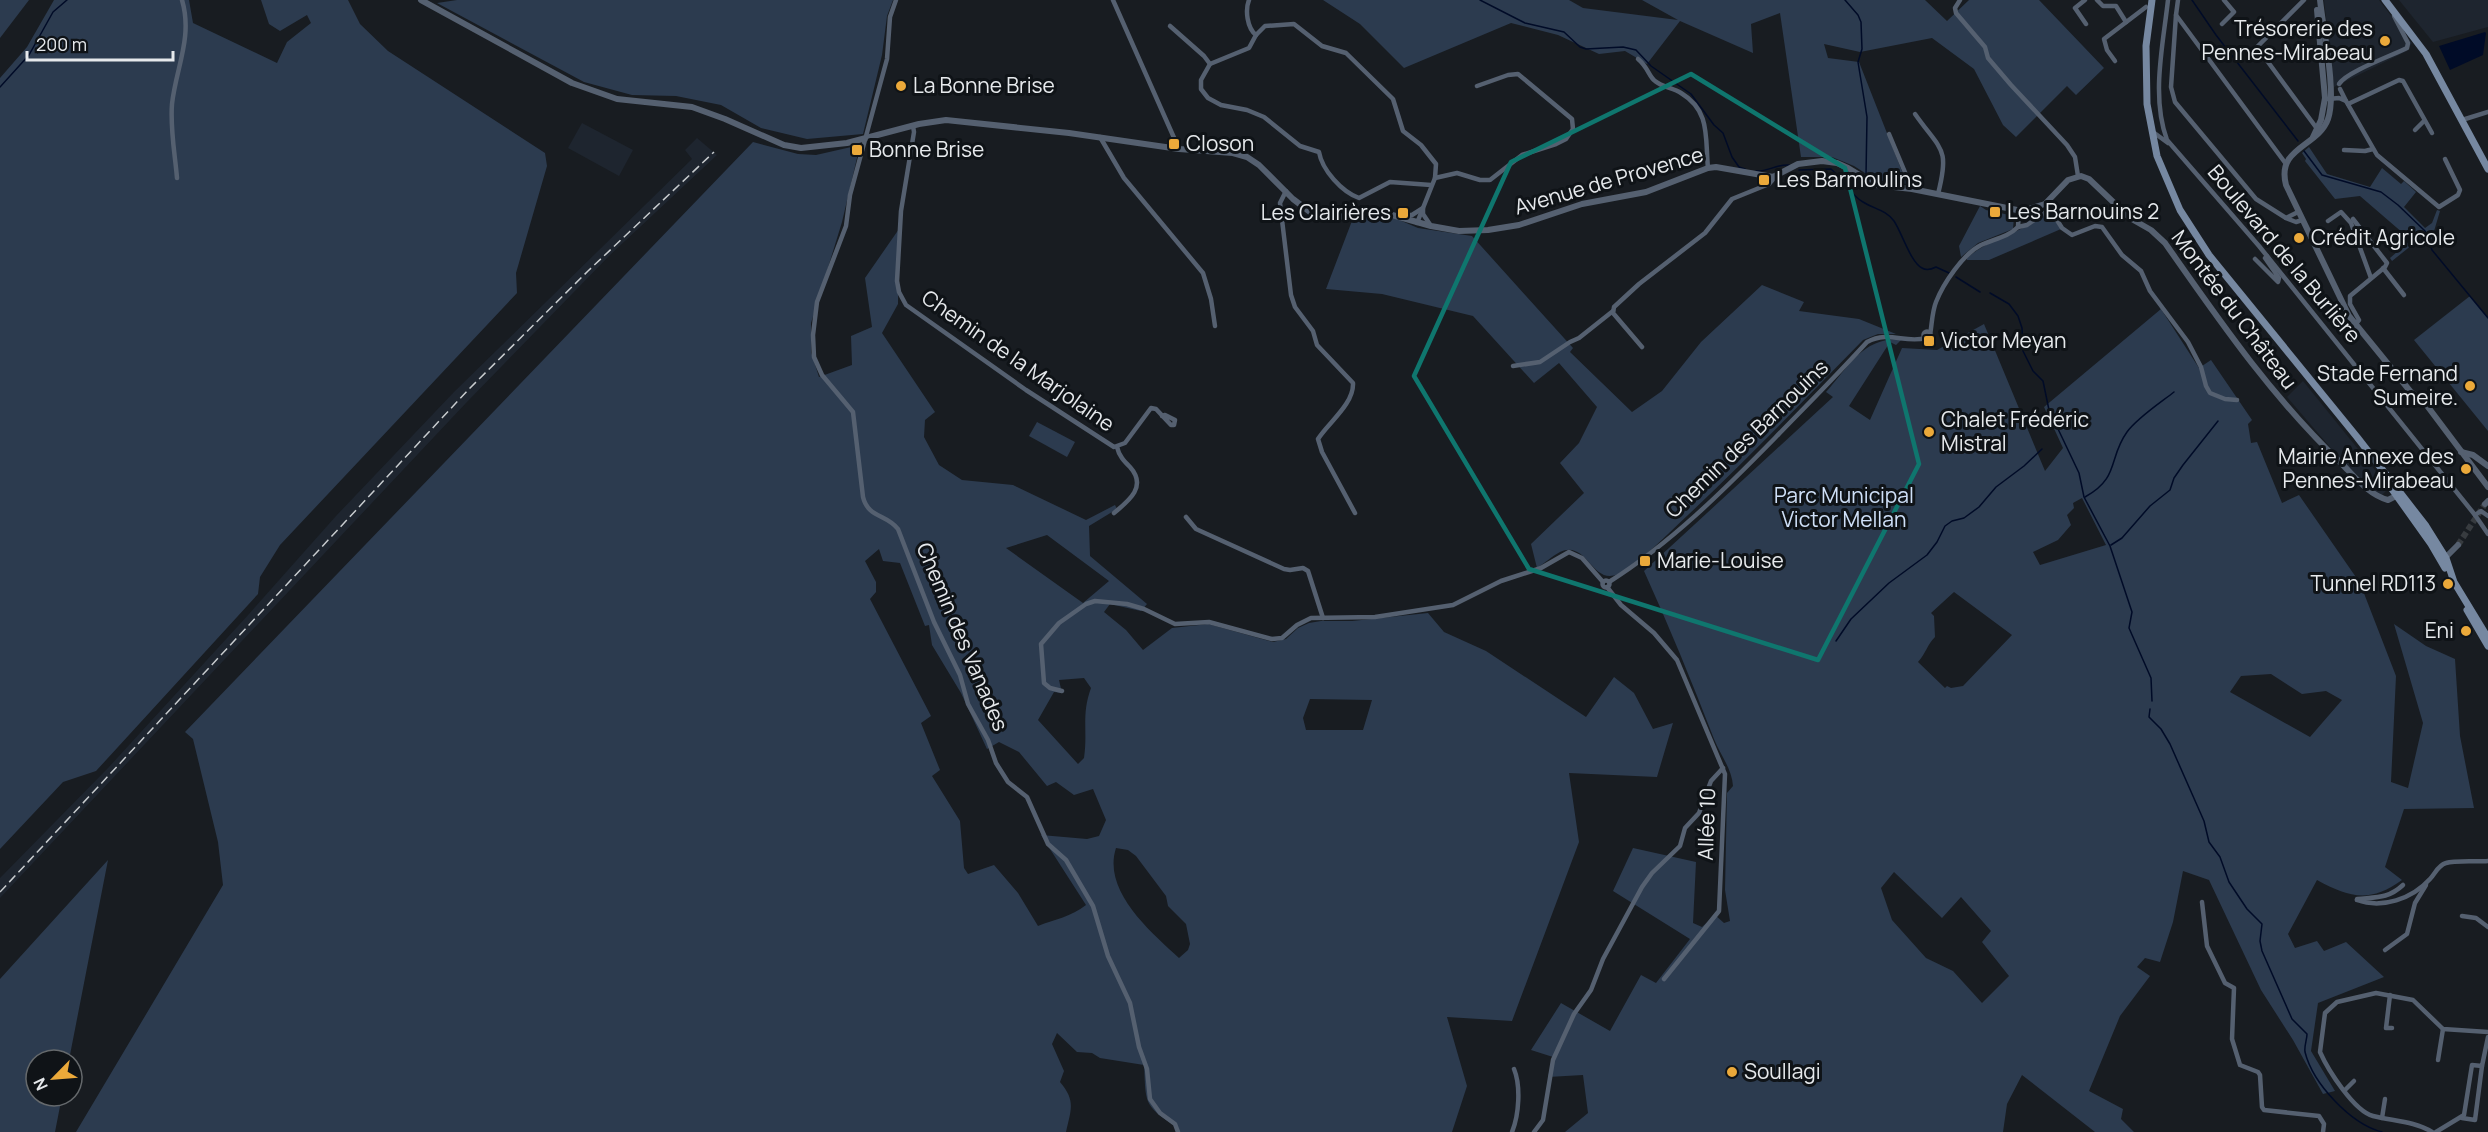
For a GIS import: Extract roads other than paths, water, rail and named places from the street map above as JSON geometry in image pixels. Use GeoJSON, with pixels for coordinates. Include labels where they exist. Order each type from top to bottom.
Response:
{"type":"FeatureCollection","features":[{"type":"Feature","properties":{"kind":"main road"},"geometry":{"type":"LineString","coordinates":[[2152,0],[2146,46],[2147,104],[2150,130],[2167,184],[2194,235],[2336,413],[2444,559],[2454,582],[2488,638]]}},
{"type":"Feature","properties":{"kind":"main road"},"geometry":{"type":"LineString","coordinates":[[2385,0],[2426,54],[2488,169]]}},
{"type":"Feature","properties":{"kind":"main road"},"geometry":{"type":"LineString","coordinates":[[2395,492],[2404,499],[2426,526],[2488,646]]}},
{"type":"Feature","properties":{"kind":"street"},"geometry":{"type":"LineString","coordinates":[[177,178],[172,136],[172,104],[186,36],[187,25],[182,0]]}},
{"type":"Feature","properties":{"kind":"street","name":"Avenue de Provence"},"geometry":{"type":"LineString","coordinates":[[421,0],[572,83],[596,93],[625,100],[692,107],[794,147],[813,148],[865,139],[946,120],[1100,137],[1179,149],[1233,153],[1247,157],[1259,165],[1318,218],[1332,219],[1371,208],[1431,226],[1460,231],[1488,230],[1519,225],[1582,204],[1646,192],[1708,168],[1732,169],[1766,177],[1776,176]]}},
{"type":"Feature","properties":{"kind":"street","name":"Chemin des Vanades"},"geometry":{"type":"LineString","coordinates":[[897,0],[890,17],[887,59],[865,139],[862,159],[850,195],[846,226],[818,302],[813,335],[814,357],[822,375],[853,412],[864,503],[870,512],[891,521],[898,529],[934,622],[960,675],[968,704],[988,740],[996,763],[1008,782],[1027,797],[1048,844],[1066,860],[1093,906],[1108,956],[1130,1003],[1139,1047],[1147,1069],[1150,1099],[1160,1113],[1175,1124],[1178,1132]]}},
{"type":"Feature","properties":{"kind":"street"},"geometry":{"type":"LineString","coordinates":[[1113,0],[1179,149]]}},
{"type":"Feature","properties":{"kind":"street"},"geometry":{"type":"LineString","coordinates":[[1249,0],[1246,9],[1251,29],[1256,35]]}},
{"type":"Feature","properties":{"kind":"street"},"geometry":{"type":"LineString","coordinates":[[1513,366],[1540,362],[1579,338],[1613,311],[1614,307],[1639,284],[1705,233],[1732,199],[1769,184],[1776,176],[1798,164],[1822,161],[1837,163],[1876,185],[1904,190],[1912,189],[2019,211],[2034,209],[2045,204],[2068,180],[2078,176],[2075,156],[1988,58],[1985,47],[1956,13],[1955,8],[1960,0]]}},
{"type":"Feature","properties":{"kind":"street"},"geometry":{"type":"LineString","coordinates":[[2085,0],[2075,8],[2086,24]]}},
{"type":"Feature","properties":{"kind":"street"},"geometry":{"type":"LineString","coordinates":[[2097,0],[2103,6],[2116,6],[2126,22]]}},
{"type":"Feature","properties":{"kind":"street","name":"Boulevard de la Burlière"},"geometry":{"type":"LineString","coordinates":[[2168,0],[2162,52],[2160,110],[2168,140],[2267,256],[2488,534]]}},
{"type":"Feature","properties":{"kind":"street"},"geometry":{"type":"LineString","coordinates":[[2178,0],[2171,87],[2175,102],[2256,199],[2286,218],[2296,222],[2302,220]]}},
{"type":"Feature","properties":{"kind":"street"},"geometry":{"type":"LineString","coordinates":[[2222,24],[2234,12],[2224,0]]}},
{"type":"Feature","properties":{"kind":"street"},"geometry":{"type":"LineString","coordinates":[[2304,0],[2257,47],[2318,130]]}},
{"type":"Feature","properties":{"kind":"street"},"geometry":{"type":"LineString","coordinates":[[2318,0],[2328,99],[2318,130],[2290,157],[2286,164],[2284,178],[2326,272],[2355,325],[2410,391],[2425,403],[2488,487]]}},
{"type":"Feature","properties":{"kind":"street"},"geometry":{"type":"LineString","coordinates":[[2115,62],[2107,50],[2104,39],[2146,7]]}},
{"type":"Feature","properties":{"kind":"street"},"geometry":{"type":"LineString","coordinates":[[2339,98],[2339,87],[2356,70],[2366,68],[2409,46],[2391,8]]}},
{"type":"Feature","properties":{"kind":"street"},"geometry":{"type":"LineString","coordinates":[[2176,15],[2286,164]]}},
{"type":"Feature","properties":{"kind":"street"},"geometry":{"type":"LineString","coordinates":[[1417,222],[1435,178],[1436,164],[1421,145],[1402,131],[1393,99],[1346,53],[1322,46],[1294,24],[1269,25],[1256,35],[1249,48],[1210,64],[1201,80],[1202,89],[1208,98],[1221,105],[1264,117],[1300,146],[1319,152],[1321,163],[1349,195],[1359,198],[1390,182],[1431,185]]}},
{"type":"Feature","properties":{"kind":"street"},"geometry":{"type":"LineString","coordinates":[[1170,26],[1210,64]]}},
{"type":"Feature","properties":{"kind":"street"},"geometry":{"type":"LineString","coordinates":[[1638,59],[1647,67],[1654,81],[1681,93],[1697,106],[1705,127],[1708,168]]}},
{"type":"Feature","properties":{"kind":"street"},"geometry":{"type":"LineString","coordinates":[[1435,178],[1457,173],[1480,180],[1490,180],[1522,155],[1566,139],[1574,129],[1572,119],[1518,74],[1508,75],[1477,86]]}},
{"type":"Feature","properties":{"kind":"street"},"geometry":{"type":"LineString","coordinates":[[2328,99],[2339,98],[2347,102],[2399,80],[2403,81],[2432,133]]}},
{"type":"Feature","properties":{"kind":"street"},"geometry":{"type":"LineString","coordinates":[[2327,84],[2339,87],[2373,148],[2439,207],[2458,195],[2460,190],[2445,159]]}},
{"type":"Feature","properties":{"kind":"street"},"geometry":{"type":"LineString","coordinates":[[2462,120],[2488,112]]}},
{"type":"Feature","properties":{"kind":"street"},"geometry":{"type":"LineString","coordinates":[[1916,114],[1943,153],[1945,162],[1938,194]]}},
{"type":"Feature","properties":{"kind":"street"},"geometry":{"type":"LineString","coordinates":[[2415,130],[2424,120]]}},
{"type":"Feature","properties":{"kind":"street","name":"Chemin de la Marjolaine"},"geometry":{"type":"LineString","coordinates":[[913,126],[901,223],[897,281],[902,299],[915,311],[1017,384],[1088,432],[1117,447],[1125,443],[1151,408],[1156,408],[1162,416]]}},
{"type":"Feature","properties":{"kind":"street"},"geometry":{"type":"LineString","coordinates":[[2150,130],[2173,147]]}},
{"type":"Feature","properties":{"kind":"street"},"geometry":{"type":"LineString","coordinates":[[1889,134],[1912,189]]}},
{"type":"Feature","properties":{"kind":"street"},"geometry":{"type":"LineString","coordinates":[[1100,137],[1124,178],[1203,273],[1211,299],[1215,326]]}},
{"type":"Feature","properties":{"kind":"street"},"geometry":{"type":"LineString","coordinates":[[2344,150],[2367,151],[2373,148]]}},
{"type":"Feature","properties":{"kind":"street","name":"Montée du Château"},"geometry":{"type":"LineString","coordinates":[[2078,176],[2089,179],[2130,218],[2151,230],[2165,243],[2265,383],[2336,458],[2371,492],[2382,499],[2395,492]]}},
{"type":"Feature","properties":{"kind":"street"},"geometry":{"type":"LineString","coordinates":[[1286,191],[1280,203],[1295,307],[1308,321],[1317,345],[1353,383],[1352,392],[1341,411],[1318,439],[1322,452],[1355,513]]}},
{"type":"Feature","properties":{"kind":"street"},"geometry":{"type":"LineString","coordinates":[[1423,208],[1423,214],[1431,226]]}},
{"type":"Feature","properties":{"kind":"street"},"geometry":{"type":"LineString","coordinates":[[1397,215],[1412,214],[1423,208]]}},
{"type":"Feature","properties":{"kind":"street","name":"Chemin des Barnouins"},"geometry":{"type":"LineString","coordinates":[[1606,584],[1635,566],[1710,502],[1809,405],[1867,342],[1878,337],[1911,338],[1926,334],[1932,324],[1936,302],[1962,259],[1971,250],[2013,232],[2018,227],[2027,225],[2049,209],[2062,228],[2072,235],[2095,226],[2102,227],[2122,255],[2140,271],[2150,291],[2188,342],[2201,367],[2210,393],[2225,399],[2237,400]]}},
{"type":"Feature","properties":{"kind":"street"},"geometry":{"type":"LineString","coordinates":[[2018,227],[2019,211]]}},
{"type":"Feature","properties":{"kind":"street"},"geometry":{"type":"LineString","coordinates":[[2286,218],[2298,212]]}},
{"type":"Feature","properties":{"kind":"street"},"geometry":{"type":"LineString","coordinates":[[2328,221],[2341,212],[2351,223],[2371,278]]}},
{"type":"Feature","properties":{"kind":"street"},"geometry":{"type":"LineString","coordinates":[[2353,219],[2386,261],[2383,268],[2350,296],[2350,304],[2359,320],[2355,325]]}},
{"type":"Feature","properties":{"kind":"street"},"geometry":{"type":"LineString","coordinates":[[2255,259],[2278,282],[2279,278],[2265,258],[2267,256]]}},
{"type":"Feature","properties":{"kind":"street"},"geometry":{"type":"LineString","coordinates":[[2383,268],[2404,296]]}},
{"type":"Feature","properties":{"kind":"street"},"geometry":{"type":"LineString","coordinates":[[1613,311],[1642,347]]}},
{"type":"Feature","properties":{"kind":"street"},"geometry":{"type":"LineString","coordinates":[[1114,513],[1136,492],[1138,485],[1136,476],[1120,456],[1117,447]]}},
{"type":"Feature","properties":{"kind":"street"},"geometry":{"type":"LineString","coordinates":[[2461,452],[2473,455],[2488,466]]}},
{"type":"Feature","properties":{"kind":"street"},"geometry":{"type":"LineString","coordinates":[[2475,515],[2481,511],[2488,516]]}},
{"type":"Feature","properties":{"kind":"street"},"geometry":{"type":"LineString","coordinates":[[1185,517],[1196,530],[1264,560],[1290,570],[1303,568],[1308,571],[1323,618]]}},
{"type":"Feature","properties":{"kind":"street"},"geometry":{"type":"LineString","coordinates":[[2444,559],[2458,545]]}},
{"type":"Feature","properties":{"kind":"street"},"geometry":{"type":"LineString","coordinates":[[1062,691],[1050,688],[1044,683],[1041,644],[1059,624],[1092,602],[1136,606],[1175,624],[1209,622],[1272,639],[1282,638],[1297,625],[1311,618],[1375,617],[1444,607],[1501,581],[1541,568],[1569,552],[1582,558],[1606,584]]}},
{"type":"Feature","properties":{"kind":"street","name":"Allée 10"},"geometry":{"type":"LineString","coordinates":[[1606,584],[1617,601],[1653,633],[1677,660],[1726,780],[1722,811],[1719,911],[1664,979]]}},
{"type":"Feature","properties":{"kind":"street"},"geometry":{"type":"LineString","coordinates":[[1534,1132],[1544,1120],[1553,1060],[1574,1014],[1591,990],[1604,959],[1642,887],[1652,873],[1680,846],[1685,828],[1699,813],[1711,781],[1723,768]]}},
{"type":"Feature","properties":{"kind":"street"},"geometry":{"type":"LineString","coordinates":[[2385,950],[2407,934],[2415,903],[2439,867],[2446,862],[2488,861]]}},
{"type":"Feature","properties":{"kind":"street"},"geometry":{"type":"LineString","coordinates":[[2403,885],[2393,894],[2376,898],[2357,898],[2356,900],[2378,903],[2397,901],[2408,896],[2429,880]]}},
{"type":"Feature","properties":{"kind":"street"},"geometry":{"type":"LineString","coordinates":[[2202,902],[2207,946],[2225,983],[2234,988],[2233,1047],[2240,1065],[2260,1075],[2264,1110],[2319,1116],[2324,1124],[2323,1132]]}},
{"type":"Feature","properties":{"kind":"street"},"geometry":{"type":"LineString","coordinates":[[2462,916],[2476,918],[2488,927]]}},
{"type":"Feature","properties":{"kind":"street"},"geometry":{"type":"LineString","coordinates":[[2371,993],[2413,1000],[2443,1029],[2488,1034],[2475,1120],[2462,1118],[2434,1132],[2413,1124],[2382,1118],[2362,1111],[2320,1052],[2325,1013],[2337,1002],[2371,993]]}},
{"type":"Feature","properties":{"kind":"street"},"geometry":{"type":"LineString","coordinates":[[2390,995],[2386,1028],[2392,1029]]}},
{"type":"Feature","properties":{"kind":"street"},"geometry":{"type":"LineString","coordinates":[[2438,1060],[2443,1029]]}},
{"type":"Feature","properties":{"kind":"street"},"geometry":{"type":"LineString","coordinates":[[2462,1118],[2472,1065],[2482,1066]]}},
{"type":"Feature","properties":{"kind":"street"},"geometry":{"type":"LineString","coordinates":[[1512,1132],[1519,1112],[1514,1069]]}},
{"type":"Feature","properties":{"kind":"street"},"geometry":{"type":"LineString","coordinates":[[2345,1090],[2354,1081]]}},
{"type":"Feature","properties":{"kind":"street"},"geometry":{"type":"LineString","coordinates":[[2382,1118],[2385,1099]]}},
{"type":"Feature","properties":{"kind":"waterway"},"geometry":{"type":"LineString","coordinates":[[0,87],[29,55],[53,12],[67,0]]}},
{"type":"Feature","properties":{"kind":"waterway"},"geometry":{"type":"LineString","coordinates":[[1480,0],[1525,23],[1564,32],[1580,47],[1586,49],[1623,47],[1636,50],[1651,66],[1691,94],[1714,125],[1723,133],[1732,157],[1739,167],[1745,169]]}},
{"type":"Feature","properties":{"kind":"waterway"},"geometry":{"type":"LineString","coordinates":[[1845,0],[1861,22],[1862,49],[1858,62],[1867,117],[1866,175]]}},
{"type":"Feature","properties":{"kind":"waterway"},"geometry":{"type":"LineString","coordinates":[[2192,0],[2216,35],[2298,141]]}},
{"type":"Feature","properties":{"kind":"waterway"},"geometry":{"type":"LineString","coordinates":[[2304,151],[2322,175],[2381,192],[2398,205],[2425,231],[2432,250],[2488,318]]}},
{"type":"Feature","properties":{"kind":"waterway"},"geometry":{"type":"LineString","coordinates":[[1756,171],[1789,165]]}},
{"type":"Feature","properties":{"kind":"waterway"},"geometry":{"type":"LineString","coordinates":[[1799,170],[1831,169],[1858,199],[1891,217],[1918,265],[1926,269],[1936,267],[1949,273]]}},
{"type":"Feature","properties":{"kind":"waterway"},"geometry":{"type":"LineString","coordinates":[[1956,277],[1980,292]]}},
{"type":"Feature","properties":{"kind":"waterway"},"geometry":{"type":"LineString","coordinates":[[1990,293],[2009,304],[2018,316],[2022,328],[2023,351],[2033,371],[2043,381],[2049,410],[2079,473],[2084,497],[2110,546],[2132,612],[2129,628],[2151,678],[2152,701]]}},
{"type":"Feature","properties":{"kind":"waterway"},"geometry":{"type":"LineString","coordinates":[[2085,497],[2096,490],[2109,475],[2121,441],[2131,427],[2174,392]]}},
{"type":"Feature","properties":{"kind":"waterway"},"geometry":{"type":"LineString","coordinates":[[2111,545],[2122,538],[2150,506],[2170,490],[2174,478],[2183,465],[2218,421]]}},
{"type":"Feature","properties":{"kind":"waterway"},"geometry":{"type":"LineString","coordinates":[[1836,641],[1851,619],[1889,583],[1927,555],[1945,526],[1952,521],[1964,518],[1979,507],[1996,487],[2042,449]]}},
{"type":"Feature","properties":{"kind":"waterway"},"geometry":{"type":"LineString","coordinates":[[2150,709],[2149,717],[2161,729],[2170,744],[2204,821],[2209,842],[2220,857],[2229,882],[2247,909],[2262,924],[2260,941],[2262,951],[2292,1019],[2307,1034],[2305,1052],[2316,1077],[2346,1112],[2370,1128],[2382,1132]]}},
{"type":"Feature","properties":{"kind":"tunnel"},"geometry":{"type":"LineString","coordinates":[[2458,545],[2485,504]]}},
{"type":"Feature","properties":{"kind":"railway"},"geometry":{"type":"LineString","coordinates":[[0,892],[469,389],[588,271],[714,152]]}},
{"type":"Feature","properties":{"kind":"place","name":"Trésorerie des Pennes-Mirabeau"},"geometry":{"type":"Point","coordinates":[2385,41]}},
{"type":"Feature","properties":{"kind":"place","name":"La Bonne Brise"},"geometry":{"type":"Point","coordinates":[901,86]}},
{"type":"Feature","properties":{"kind":"place","name":"Closon"},"geometry":{"type":"Point","coordinates":[1174,144]}},
{"type":"Feature","properties":{"kind":"place","name":"Bonne Brise"},"geometry":{"type":"Point","coordinates":[857,150]}},
{"type":"Feature","properties":{"kind":"place","name":"Les Barmoulins"},"geometry":{"type":"Point","coordinates":[1764,180]}},
{"type":"Feature","properties":{"kind":"place","name":"Les Barnouins 2"},"geometry":{"type":"Point","coordinates":[1995,212]}},
{"type":"Feature","properties":{"kind":"place","name":"Les Clairières"},"geometry":{"type":"Point","coordinates":[1403,213]}},
{"type":"Feature","properties":{"kind":"place","name":"Crédit Agricole"},"geometry":{"type":"Point","coordinates":[2299,238]}},
{"type":"Feature","properties":{"kind":"place","name":"Victor Meyan"},"geometry":{"type":"Point","coordinates":[1929,341]}},
{"type":"Feature","properties":{"kind":"place","name":"Stade Fernand Sumeire."},"geometry":{"type":"Point","coordinates":[2470,386]}},
{"type":"Feature","properties":{"kind":"place","name":"Chalet Frédéric Mistral"},"geometry":{"type":"Point","coordinates":[1929,432]}},
{"type":"Feature","properties":{"kind":"place","name":"Mairie Annexe des Pennes-Mirabeau"},"geometry":{"type":"Point","coordinates":[2466,469]}},
{"type":"Feature","properties":{"kind":"place","name":"Marie-Louise"},"geometry":{"type":"Point","coordinates":[1645,561]}},
{"type":"Feature","properties":{"kind":"place","name":"Tunnel RD113"},"geometry":{"type":"Point","coordinates":[2448,584]}},
{"type":"Feature","properties":{"kind":"place","name":"Eni"},"geometry":{"type":"Point","coordinates":[2466,631]}},
{"type":"Feature","properties":{"kind":"place","name":"Soullagi"},"geometry":{"type":"Point","coordinates":[1732,1072]}},
{"type":"Feature","properties":{"kind":"park label","name":"Parc Municipal Victor Mellan"},"geometry":{"type":"Point","coordinates":[1844,508]}}]}
